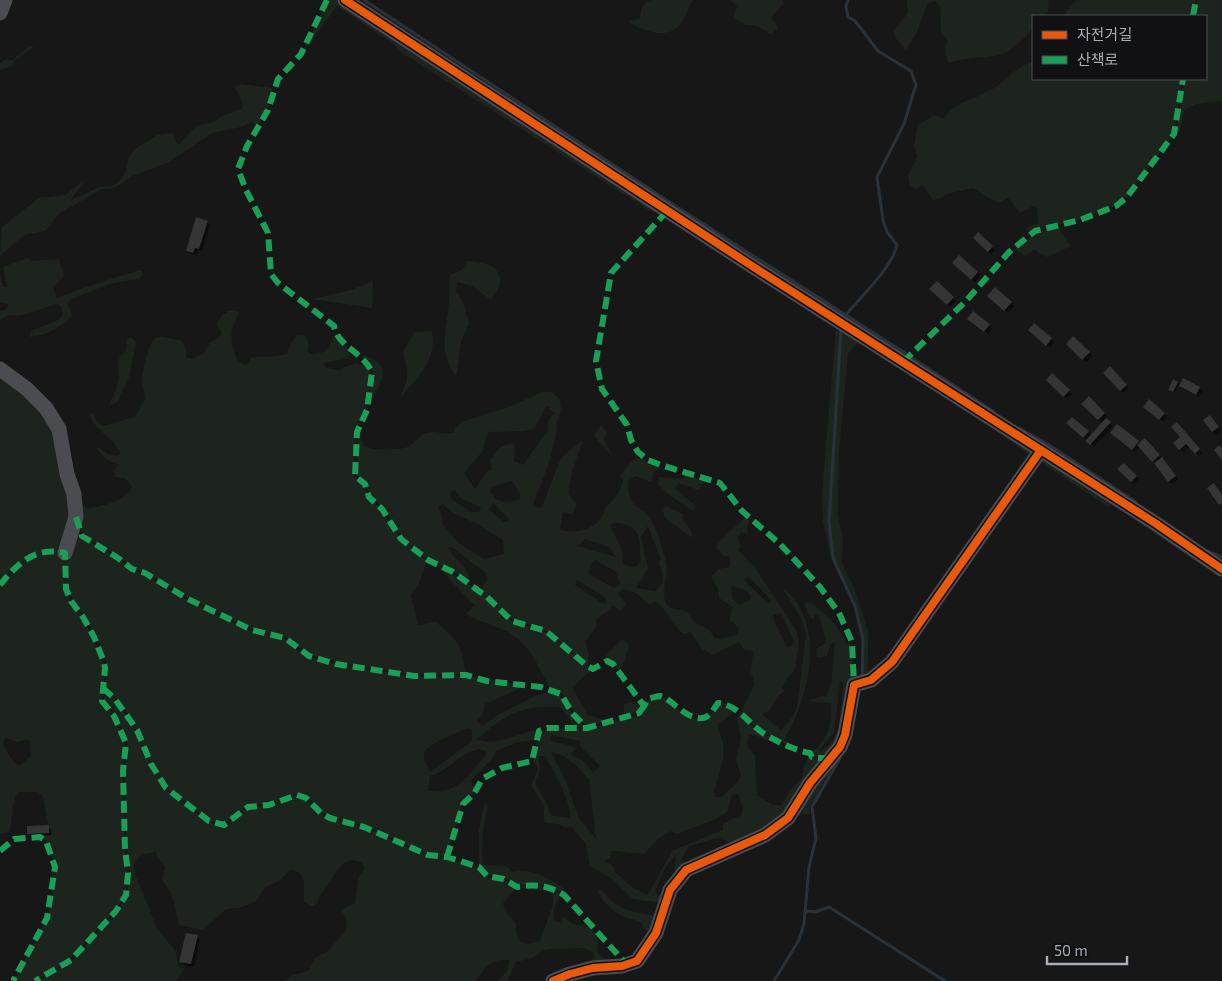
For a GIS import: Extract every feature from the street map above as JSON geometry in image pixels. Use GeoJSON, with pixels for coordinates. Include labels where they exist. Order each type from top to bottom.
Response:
{"type":"FeatureCollection","features":[{"type":"Feature","properties":{"kind":"street"},"geometry":{"type":"LineString","coordinates":[[0,13],[5,0]]}},
{"type":"Feature","properties":{"kind":"street"},"geometry":{"type":"LineString","coordinates":[[345,0],[744,261],[1155,523],[1222,569]]}},
{"type":"Feature","properties":{"kind":"street"},"geometry":{"type":"LineString","coordinates":[[0,369],[27,389],[46,408],[59,429],[67,474],[74,494],[76,517],[65,553]]}},
{"type":"Feature","properties":{"kind":"street"},"geometry":{"type":"LineString","coordinates":[[553,981],[593,968],[622,966],[637,961],[656,933],[670,890],[686,870],[765,835],[788,818],[810,783],[840,747],[845,735],[854,685],[862,684],[879,676],[892,662],[1041,450]]}},
{"type":"Feature","properties":{"kind":"shaded area"},"geometry":{"type":"Polygon","coordinates":[[[328,0],[342,0],[661,214],[647,209],[399,51],[395,45],[337,6],[301,55],[328,0]]]}},
{"type":"Feature","properties":{"kind":"shaded area"},"geometry":{"type":"Polygon","coordinates":[[[651,0],[693,0],[684,19],[677,28],[665,33],[658,33],[645,30],[628,21],[640,19],[643,5],[651,0]]]}},
{"type":"Feature","properties":{"kind":"shaded area"},"geometry":{"type":"Polygon","coordinates":[[[731,0],[782,0],[784,3],[771,18],[778,28],[771,34],[754,25],[746,25],[734,18],[737,6],[731,0]]]}},
{"type":"Feature","properties":{"kind":"shaded area"},"geometry":{"type":"Polygon","coordinates":[[[907,0],[1049,0],[1048,12],[1046,15],[1032,15],[1032,29],[1012,49],[994,56],[948,63],[945,51],[947,41],[941,31],[940,7],[935,1],[928,3],[916,34],[906,50],[897,40],[893,31],[908,13],[907,0]]]}},
{"type":"Feature","properties":{"kind":"shaded area"},"geometry":{"type":"Polygon","coordinates":[[[1076,0],[1196,0],[1192,15],[1064,15],[1076,0]]]}},
{"type":"Feature","properties":{"kind":"shaded area"},"geometry":{"type":"Polygon","coordinates":[[[1197,0],[1222,0],[1222,101],[1196,104],[1184,110],[1180,131],[1176,134],[1184,80],[1207,80],[1207,15],[1194,15],[1197,0]]]}},
{"type":"Feature","properties":{"kind":"shaded area"},"geometry":{"type":"Polygon","coordinates":[[[29,46],[34,47],[15,60],[12,66],[0,70],[0,63],[8,58],[9,61],[13,60],[29,46]]]}},
{"type":"Feature","properties":{"kind":"shaded area"},"geometry":{"type":"Polygon","coordinates":[[[1032,62],[1032,80],[1182,80],[1174,134],[1127,197],[1116,206],[1080,220],[1035,230],[1030,235],[1027,227],[1038,223],[1037,208],[1033,206],[1020,213],[1008,198],[998,203],[973,188],[946,194],[942,198],[933,200],[923,185],[916,189],[910,185],[908,176],[917,157],[914,145],[918,125],[934,115],[943,118],[956,106],[999,85],[1017,69],[1032,62]]]}},
{"type":"Feature","properties":{"kind":"shaded area"},"geometry":{"type":"Polygon","coordinates":[[[241,84],[273,88],[268,110],[258,125],[249,123],[241,127],[212,133],[169,162],[130,177],[122,184],[110,189],[102,189],[60,213],[45,231],[24,235],[0,256],[2,227],[39,198],[65,195],[85,180],[70,201],[101,186],[109,187],[119,182],[125,174],[129,156],[135,149],[157,135],[174,133],[176,143],[179,144],[196,126],[214,122],[222,116],[242,109],[243,104],[235,87],[241,84]]]}},
{"type":"Feature","properties":{"kind":"shaded area"},"geometry":{"type":"Polygon","coordinates":[[[672,221],[1038,451],[1033,458],[966,409],[859,341],[848,354],[839,452],[838,515],[843,540],[842,564],[855,590],[868,632],[868,679],[862,683],[864,640],[856,605],[834,558],[830,522],[842,330],[840,330],[828,522],[831,559],[823,521],[822,492],[836,328],[672,221]]]}},
{"type":"Feature","properties":{"kind":"shaded area"},"geometry":{"type":"Polygon","coordinates":[[[1058,227],[1071,246],[1047,257],[1034,250],[1025,256],[1015,249],[1036,232],[1058,227]]]}},
{"type":"Feature","properties":{"kind":"shaded area"},"geometry":{"type":"Polygon","coordinates":[[[27,258],[32,261],[59,259],[64,276],[53,288],[57,298],[141,270],[143,275],[138,279],[109,284],[70,300],[68,304],[72,316],[48,333],[30,337],[30,332],[63,316],[61,306],[57,304],[20,316],[8,315],[0,320],[0,311],[6,309],[9,304],[0,303],[0,276],[3,287],[7,287],[3,267],[27,258]]]}},
{"type":"Feature","properties":{"kind":"shaded area"},"geometry":{"type":"Polygon","coordinates":[[[467,261],[492,267],[500,276],[500,283],[491,300],[472,286],[457,282],[456,291],[462,300],[469,323],[461,342],[456,377],[450,366],[445,349],[449,278],[450,275],[462,270],[467,261]]]}},
{"type":"Feature","properties":{"kind":"shaded area"},"geometry":{"type":"Polygon","coordinates":[[[373,281],[372,308],[312,299],[351,290],[373,281]]]}},
{"type":"Feature","properties":{"kind":"shaded area"},"geometry":{"type":"Polygon","coordinates":[[[229,311],[238,311],[232,330],[233,349],[239,362],[245,365],[249,363],[251,358],[287,354],[291,343],[298,335],[306,336],[309,346],[307,351],[312,354],[324,352],[329,348],[335,334],[347,347],[350,358],[323,363],[326,368],[339,370],[355,363],[369,367],[372,378],[366,410],[356,431],[354,476],[364,485],[369,497],[382,509],[401,539],[427,561],[418,585],[411,595],[418,625],[436,622],[455,640],[462,656],[466,674],[414,675],[353,666],[310,655],[286,637],[262,633],[243,626],[188,598],[145,572],[133,569],[119,557],[83,535],[77,517],[76,494],[86,508],[92,508],[105,505],[125,496],[132,487],[125,478],[116,477],[113,471],[119,465],[106,459],[97,449],[98,447],[108,454],[116,456],[120,454],[118,448],[96,426],[89,414],[93,413],[97,422],[103,426],[135,417],[145,399],[142,379],[145,361],[150,345],[156,338],[163,337],[182,341],[186,349],[186,357],[191,359],[203,354],[210,343],[222,334],[217,323],[222,315],[229,311]]]}},
{"type":"Feature","properties":{"kind":"shaded area"},"geometry":{"type":"Polygon","coordinates":[[[432,331],[433,342],[429,360],[420,375],[400,398],[407,380],[407,368],[403,352],[414,332],[432,331]]]}},
{"type":"Feature","properties":{"kind":"shaded area"},"geometry":{"type":"Polygon","coordinates":[[[130,337],[136,342],[129,377],[117,402],[109,406],[119,379],[119,361],[122,354],[126,351],[127,340],[130,337]]]}},
{"type":"Feature","properties":{"kind":"shaded area"},"geometry":{"type":"Polygon","coordinates":[[[361,355],[372,358],[382,369],[381,382],[368,404],[373,372],[361,355]]]}},
{"type":"Feature","properties":{"kind":"shaded area"},"geometry":{"type":"Polygon","coordinates":[[[0,371],[45,409],[72,495],[64,553],[64,580],[70,601],[83,617],[103,662],[105,668],[102,701],[114,716],[125,743],[123,771],[125,849],[128,873],[125,895],[116,910],[66,963],[34,981],[13,981],[47,918],[52,892],[52,858],[40,838],[48,846],[46,841],[39,836],[50,834],[43,797],[38,792],[18,792],[14,801],[9,832],[0,833],[0,585],[26,559],[9,573],[0,584],[0,371]],[[6,738],[3,742],[9,756],[20,766],[31,756],[30,742],[27,739],[17,742],[6,738]]]}},
{"type":"Feature","properties":{"kind":"shaded area"},"geometry":{"type":"Polygon","coordinates":[[[542,392],[552,392],[560,400],[561,409],[548,466],[533,504],[538,508],[542,507],[559,462],[563,456],[583,440],[572,472],[568,494],[577,504],[572,514],[563,512],[560,530],[581,530],[591,527],[599,521],[606,507],[619,491],[623,481],[620,475],[634,459],[641,458],[660,468],[654,471],[651,482],[636,476],[628,481],[630,496],[633,503],[648,515],[659,539],[666,564],[664,596],[667,605],[688,613],[694,621],[710,631],[714,638],[720,639],[737,635],[739,627],[729,620],[733,607],[719,598],[718,588],[711,577],[718,569],[730,567],[730,557],[722,555],[716,547],[745,517],[750,521],[747,527],[748,534],[741,532],[738,537],[740,547],[738,550],[756,569],[796,630],[799,642],[795,670],[786,679],[782,688],[784,691],[778,696],[769,712],[763,712],[763,715],[781,730],[791,719],[797,708],[806,635],[802,620],[782,587],[796,602],[805,620],[809,640],[810,661],[801,703],[784,740],[795,746],[796,749],[767,735],[742,716],[753,727],[780,743],[749,735],[748,747],[755,756],[757,795],[773,805],[781,805],[792,788],[803,777],[803,770],[809,754],[811,758],[826,759],[786,817],[730,844],[721,837],[689,846],[682,858],[684,868],[662,903],[633,899],[611,878],[590,866],[586,844],[571,826],[566,828],[544,821],[544,806],[531,786],[538,769],[533,761],[540,732],[547,729],[587,729],[624,719],[640,714],[649,699],[656,697],[664,699],[689,716],[702,719],[712,714],[719,704],[726,704],[737,710],[718,724],[724,750],[714,792],[716,797],[721,797],[735,785],[741,776],[736,760],[741,738],[737,719],[755,684],[751,673],[753,651],[744,650],[739,642],[712,655],[701,648],[690,632],[684,634],[655,601],[650,605],[636,593],[623,589],[618,594],[626,603],[621,611],[613,606],[598,618],[596,620],[597,626],[585,642],[589,655],[588,665],[546,630],[513,620],[478,591],[487,581],[486,573],[452,547],[448,547],[465,568],[470,584],[453,571],[428,560],[402,538],[383,508],[370,496],[365,484],[356,475],[358,432],[362,443],[369,448],[404,448],[411,446],[424,434],[430,432],[454,433],[456,427],[464,421],[509,407],[542,392]],[[547,406],[535,427],[521,431],[488,432],[482,452],[464,473],[475,489],[486,473],[492,469],[490,460],[492,457],[499,449],[505,446],[512,443],[515,446],[514,461],[523,465],[548,430],[548,421],[554,413],[547,406]],[[512,481],[491,487],[490,492],[497,499],[511,502],[520,499],[520,494],[512,481]],[[454,490],[450,492],[451,499],[471,512],[479,512],[481,507],[462,499],[454,490]],[[493,503],[489,510],[504,522],[510,520],[493,503]],[[443,504],[438,506],[443,525],[459,543],[484,559],[504,554],[503,540],[479,525],[452,512],[443,504]],[[618,523],[611,524],[621,548],[624,565],[635,567],[641,561],[636,531],[618,523]],[[648,526],[641,537],[648,568],[636,588],[655,591],[663,583],[662,570],[658,562],[661,560],[648,526]],[[585,539],[578,546],[616,557],[609,547],[585,539]],[[596,560],[591,564],[589,574],[614,588],[620,584],[616,572],[596,560]],[[749,577],[744,580],[769,604],[771,600],[749,577]],[[577,580],[575,585],[602,603],[607,604],[606,598],[577,580]],[[731,586],[732,597],[739,605],[750,600],[751,595],[745,590],[731,586]],[[781,613],[773,615],[774,621],[787,647],[791,646],[794,641],[781,613]],[[551,735],[550,741],[573,746],[576,749],[570,754],[583,761],[593,772],[600,766],[580,746],[580,741],[551,735]],[[550,751],[565,779],[578,817],[596,839],[589,780],[578,767],[564,756],[550,751]],[[539,756],[540,771],[535,782],[548,805],[550,815],[570,818],[568,804],[557,778],[545,756],[539,756]],[[738,794],[732,795],[727,812],[714,820],[677,834],[671,831],[660,837],[644,854],[611,851],[610,858],[604,861],[611,865],[615,872],[633,888],[648,895],[672,851],[723,830],[723,824],[741,815],[743,808],[738,794]],[[676,855],[666,866],[655,891],[657,895],[661,896],[674,872],[676,855]]]}},
{"type":"Feature","properties":{"kind":"shaded area"},"geometry":{"type":"Polygon","coordinates":[[[601,425],[607,432],[604,439],[612,456],[594,436],[601,425]]]}},
{"type":"Feature","properties":{"kind":"shaded area"},"geometry":{"type":"Polygon","coordinates":[[[1041,452],[1222,571],[1222,579],[1111,504],[1108,507],[1036,459],[1041,452]]]}},
{"type":"Feature","properties":{"kind":"shaded area"},"geometry":{"type":"Polygon","coordinates":[[[687,475],[705,480],[698,490],[679,483],[675,489],[695,505],[693,511],[668,494],[658,484],[659,477],[682,479],[687,475]]]}},
{"type":"Feature","properties":{"kind":"shaded area"},"geometry":{"type":"Polygon","coordinates":[[[666,506],[683,514],[682,518],[691,530],[692,538],[664,517],[663,510],[666,506]]]}},
{"type":"Feature","properties":{"kind":"shaded area"},"geometry":{"type":"Polygon","coordinates":[[[78,531],[81,536],[118,558],[132,570],[144,574],[188,600],[251,631],[285,639],[298,651],[323,662],[414,677],[466,676],[525,686],[485,704],[483,714],[477,721],[482,726],[498,715],[533,697],[551,691],[561,698],[585,727],[576,727],[560,707],[535,707],[515,713],[497,723],[477,739],[491,742],[499,741],[539,730],[536,740],[518,742],[496,751],[494,756],[470,782],[475,787],[473,794],[462,804],[447,856],[428,855],[365,826],[330,817],[306,797],[297,794],[276,803],[247,806],[224,824],[209,821],[171,792],[161,781],[132,720],[116,698],[105,688],[107,669],[103,651],[67,587],[64,571],[67,552],[78,531]],[[467,728],[430,746],[426,750],[424,759],[430,772],[472,741],[472,730],[467,728]],[[480,749],[466,754],[437,774],[430,776],[428,791],[447,790],[462,782],[485,756],[486,751],[480,749]]]}},
{"type":"Feature","properties":{"kind":"shaded area"},"geometry":{"type":"Polygon","coordinates":[[[436,565],[452,573],[487,598],[512,621],[546,632],[593,669],[572,687],[588,715],[609,721],[588,727],[583,723],[562,694],[550,688],[535,660],[517,638],[466,614],[474,605],[436,565]]]}},
{"type":"Feature","properties":{"kind":"shaded area"},"geometry":{"type":"Polygon","coordinates":[[[804,602],[812,603],[832,621],[846,644],[850,643],[853,673],[851,688],[844,716],[827,758],[812,757],[810,753],[821,743],[828,731],[831,718],[831,703],[808,700],[826,696],[831,685],[835,643],[831,643],[827,656],[817,658],[816,649],[826,643],[819,615],[815,614],[813,620],[807,612],[804,602]],[[840,680],[834,733],[819,751],[827,746],[837,731],[840,721],[843,682],[840,680]]]}},
{"type":"Feature","properties":{"kind":"shaded area"},"geometry":{"type":"Polygon","coordinates":[[[623,639],[628,643],[629,647],[620,672],[613,663],[607,660],[604,661],[608,653],[623,639]]]}},
{"type":"Feature","properties":{"kind":"shaded area"},"geometry":{"type":"Polygon","coordinates":[[[105,690],[115,699],[137,731],[150,764],[165,789],[208,822],[224,826],[248,807],[269,806],[297,795],[305,798],[322,814],[330,818],[364,827],[428,856],[447,857],[478,868],[487,877],[504,880],[517,887],[540,886],[556,891],[561,894],[554,907],[554,921],[560,922],[564,916],[569,922],[591,929],[598,940],[598,953],[608,960],[620,964],[578,966],[595,958],[593,952],[584,948],[549,949],[532,958],[516,962],[507,981],[497,981],[504,975],[509,960],[497,961],[489,965],[475,981],[284,981],[293,975],[308,971],[316,957],[327,952],[346,930],[346,919],[341,910],[355,903],[358,879],[364,869],[364,865],[351,860],[345,863],[336,872],[320,895],[318,903],[312,906],[304,902],[303,878],[296,871],[290,870],[279,881],[265,887],[256,901],[239,908],[226,909],[203,930],[179,925],[172,895],[162,880],[165,867],[157,857],[156,852],[144,854],[138,858],[134,866],[135,874],[157,928],[176,952],[178,966],[185,969],[176,981],[38,981],[72,960],[117,911],[127,895],[130,873],[127,850],[124,771],[127,743],[116,715],[104,701],[105,690]],[[517,887],[503,903],[505,911],[516,923],[518,938],[524,943],[529,944],[540,941],[553,905],[553,895],[547,891],[517,887]]]}},
{"type":"Feature","properties":{"kind":"shaded area"},"geometry":{"type":"Polygon","coordinates":[[[624,704],[643,705],[639,712],[624,717],[624,704]]]}},
{"type":"Feature","properties":{"kind":"shaded area"},"geometry":{"type":"Polygon","coordinates":[[[838,758],[811,806],[810,814],[791,815],[838,758]]]}},
{"type":"Feature","properties":{"kind":"shaded area"},"geometry":{"type":"Polygon","coordinates":[[[485,802],[488,805],[483,831],[482,862],[484,865],[506,866],[512,872],[527,871],[540,875],[565,890],[565,895],[542,885],[517,886],[504,878],[488,875],[479,866],[479,829],[485,802]]]}},
{"type":"Feature","properties":{"kind":"shaded area"},"geometry":{"type":"Polygon","coordinates":[[[597,889],[604,892],[622,908],[658,917],[650,933],[643,928],[642,923],[622,916],[611,908],[601,897],[597,889]]]}},
{"type":"Feature","properties":{"kind":"building"},"geometry":{"type":"Polygon","coordinates":[[[196,217],[208,221],[199,249],[195,248],[193,253],[186,251],[196,217]]]}},
{"type":"Feature","properties":{"kind":"building"},"geometry":{"type":"Polygon","coordinates":[[[978,232],[993,246],[988,252],[973,238],[978,232]]]}},
{"type":"Feature","properties":{"kind":"building"},"geometry":{"type":"Polygon","coordinates":[[[959,255],[978,272],[971,280],[952,263],[959,255]]]}},
{"type":"Feature","properties":{"kind":"building"},"geometry":{"type":"Polygon","coordinates":[[[937,281],[954,297],[947,305],[929,289],[937,281]]]}},
{"type":"Feature","properties":{"kind":"building"},"geometry":{"type":"Polygon","coordinates":[[[995,287],[1012,302],[1004,311],[987,296],[995,287]]]}},
{"type":"Feature","properties":{"kind":"building"},"geometry":{"type":"Polygon","coordinates":[[[973,311],[990,324],[984,332],[967,319],[973,311]]]}},
{"type":"Feature","properties":{"kind":"building"},"geometry":{"type":"Polygon","coordinates":[[[1034,323],[1052,338],[1046,346],[1028,330],[1034,323]]]}},
{"type":"Feature","properties":{"kind":"building"},"geometry":{"type":"Polygon","coordinates":[[[1073,336],[1090,352],[1082,360],[1066,344],[1073,336]]]}},
{"type":"Feature","properties":{"kind":"building"},"geometry":{"type":"Polygon","coordinates":[[[1110,366],[1127,385],[1120,391],[1103,373],[1110,366]]]}},
{"type":"Feature","properties":{"kind":"building"},"geometry":{"type":"Polygon","coordinates":[[[1052,373],[1070,390],[1063,397],[1046,380],[1052,373]]]}},
{"type":"Feature","properties":{"kind":"building"},"geometry":{"type":"Polygon","coordinates":[[[1183,378],[1200,387],[1196,395],[1179,386],[1183,378]]]}},
{"type":"Feature","properties":{"kind":"building"},"geometry":{"type":"Polygon","coordinates":[[[1173,379],[1178,382],[1173,392],[1168,390],[1173,379]]]}},
{"type":"Feature","properties":{"kind":"building"},"geometry":{"type":"Polygon","coordinates":[[[1089,396],[1105,413],[1098,420],[1081,404],[1089,396]]]}},
{"type":"Feature","properties":{"kind":"building"},"geometry":{"type":"Polygon","coordinates":[[[1149,399],[1165,413],[1159,420],[1143,407],[1149,399]]]}},
{"type":"Feature","properties":{"kind":"building"},"geometry":{"type":"Polygon","coordinates":[[[1210,415],[1219,427],[1212,432],[1203,420],[1210,415]]]}},
{"type":"Feature","properties":{"kind":"building"},"geometry":{"type":"Polygon","coordinates":[[[1072,417],[1089,431],[1083,438],[1066,423],[1072,417]]]}},
{"type":"Feature","properties":{"kind":"building"},"geometry":{"type":"Polygon","coordinates":[[[1106,418],[1111,422],[1090,445],[1085,441],[1106,418]]]}},
{"type":"Feature","properties":{"kind":"building"},"geometry":{"type":"Polygon","coordinates":[[[1177,422],[1200,449],[1195,454],[1186,444],[1179,450],[1173,443],[1180,437],[1171,427],[1177,422]]]}},
{"type":"Feature","properties":{"kind":"building"},"geometry":{"type":"Polygon","coordinates":[[[1117,424],[1139,441],[1132,450],[1110,433],[1117,424]]]}},
{"type":"Feature","properties":{"kind":"building"},"geometry":{"type":"Polygon","coordinates":[[[1145,438],[1160,455],[1152,462],[1137,445],[1145,438]]]}},
{"type":"Feature","properties":{"kind":"building"},"geometry":{"type":"Polygon","coordinates":[[[1219,445],[1222,448],[1222,460],[1214,450],[1219,445]]]}},
{"type":"Feature","properties":{"kind":"building"},"geometry":{"type":"Polygon","coordinates":[[[1162,457],[1176,476],[1168,482],[1154,463],[1162,457]]]}},
{"type":"Feature","properties":{"kind":"building"},"geometry":{"type":"Polygon","coordinates":[[[1124,463],[1137,476],[1131,482],[1117,469],[1124,463]]]}},
{"type":"Feature","properties":{"kind":"building"},"geometry":{"type":"Polygon","coordinates":[[[1214,483],[1222,495],[1222,503],[1219,505],[1207,488],[1214,483]]]}},
{"type":"Feature","properties":{"kind":"building"},"geometry":{"type":"Polygon","coordinates":[[[49,825],[49,833],[27,834],[27,826],[49,825]]]}},
{"type":"Feature","properties":{"kind":"building"},"geometry":{"type":"Polygon","coordinates":[[[186,933],[198,935],[191,964],[179,962],[186,933]]]}},
{"type":"Feature","properties":{"kind":"waterway"},"geometry":{"type":"LineString","coordinates":[[364,0],[674,205],[905,353]]}},
{"type":"Feature","properties":{"kind":"waterway"},"geometry":{"type":"LineString","coordinates":[[846,315],[883,272],[897,245],[887,232],[883,220],[877,177],[904,124],[916,85],[911,71],[878,51],[855,21],[848,17],[846,6],[848,0]]}},
{"type":"Feature","properties":{"kind":"waterway"},"geometry":{"type":"LineString","coordinates":[[841,330],[829,522],[833,558],[855,606],[863,640],[862,678]]}},
{"type":"Feature","properties":{"kind":"waterway"},"geometry":{"type":"LineString","coordinates":[[912,358],[993,411]]}},
{"type":"Feature","properties":{"kind":"waterway"},"geometry":{"type":"LineString","coordinates":[[1019,428],[1049,445],[1136,502]]}},
{"type":"Feature","properties":{"kind":"waterway"},"geometry":{"type":"LineString","coordinates":[[1207,551],[1222,557]]}},
{"type":"Feature","properties":{"kind":"waterway"},"geometry":{"type":"LineString","coordinates":[[774,981],[799,940],[804,924],[809,867],[816,838],[812,807],[840,758]]}},
{"type":"Feature","properties":{"kind":"waterway"},"geometry":{"type":"LineString","coordinates":[[806,911],[815,912],[829,907],[945,981]]}},
{"type":"Feature","properties":{"kind":"marked path"},"geometry":{"type":"LineString","coordinates":[[327,0],[301,54],[278,79],[268,110],[247,146],[238,169],[246,190],[268,233],[271,274],[278,283],[334,326],[340,339],[363,359],[372,372],[367,410],[357,432],[355,476],[365,484],[369,497],[382,509],[401,539],[428,560],[453,572],[487,597],[512,621],[546,631],[587,666],[593,669],[607,661],[613,664],[644,706],[648,699],[660,696],[689,715],[703,718],[710,714],[718,703],[732,707],[760,731],[777,741],[810,753],[812,757],[830,759]]}},
{"type":"Feature","properties":{"kind":"marked path"},"geometry":{"type":"LineString","coordinates":[[1193,15],[1196,0]]}},
{"type":"Feature","properties":{"kind":"marked path"},"geometry":{"type":"LineString","coordinates":[[903,362],[966,301],[1009,252],[1035,231],[1080,220],[1116,206],[1127,197],[1174,134],[1183,80]]}},
{"type":"Feature","properties":{"kind":"marked path"},"geometry":{"type":"LineString","coordinates":[[667,211],[611,273],[596,361],[602,389],[627,425],[631,440],[638,452],[648,460],[661,465],[720,483],[742,511],[780,544],[820,587],[839,613],[852,642],[854,685]]}},
{"type":"Feature","properties":{"kind":"marked path"},"geometry":{"type":"LineString","coordinates":[[76,517],[82,536],[132,569],[145,573],[188,599],[252,630],[285,638],[309,656],[336,664],[414,676],[466,675],[487,681],[541,687],[561,694],[572,713],[587,728],[639,713],[644,706]]}},
{"type":"Feature","properties":{"kind":"marked path"},"geometry":{"type":"LineString","coordinates":[[0,585],[13,570],[28,558],[45,552],[65,553],[66,589],[71,601],[94,637],[104,662],[102,701],[114,716],[126,743],[123,771],[125,849],[128,873],[126,895],[116,911],[71,960],[35,981]]}},
{"type":"Feature","properties":{"kind":"marked path"},"geometry":{"type":"LineString","coordinates":[[103,688],[115,699],[137,730],[151,764],[166,788],[209,821],[224,825],[248,807],[269,805],[297,795],[306,798],[322,814],[330,818],[364,827],[428,855],[447,857],[479,867],[487,876],[504,879],[517,887],[542,886],[553,889],[564,895],[627,965]]}},
{"type":"Feature","properties":{"kind":"marked path"},"geometry":{"type":"LineString","coordinates":[[447,857],[463,804],[474,794],[482,779],[502,768],[532,761],[539,731],[547,728],[587,728]]}},
{"type":"Feature","properties":{"kind":"marked path"},"geometry":{"type":"LineString","coordinates":[[0,851],[14,839],[40,837],[46,841],[55,867],[47,918],[13,981]]}},
{"type":"Feature","properties":{"kind":"cycle path"},"geometry":{"type":"LineString","coordinates":[[345,0],[752,266],[1155,523],[1222,569]]}},
{"type":"Feature","properties":{"kind":"cycle path"},"geometry":{"type":"LineString","coordinates":[[553,981],[593,968],[622,966],[637,961],[656,933],[670,890],[686,870],[765,835],[788,818],[810,783],[840,747],[845,735],[854,685],[871,680],[892,662],[1041,450]]}}]}
